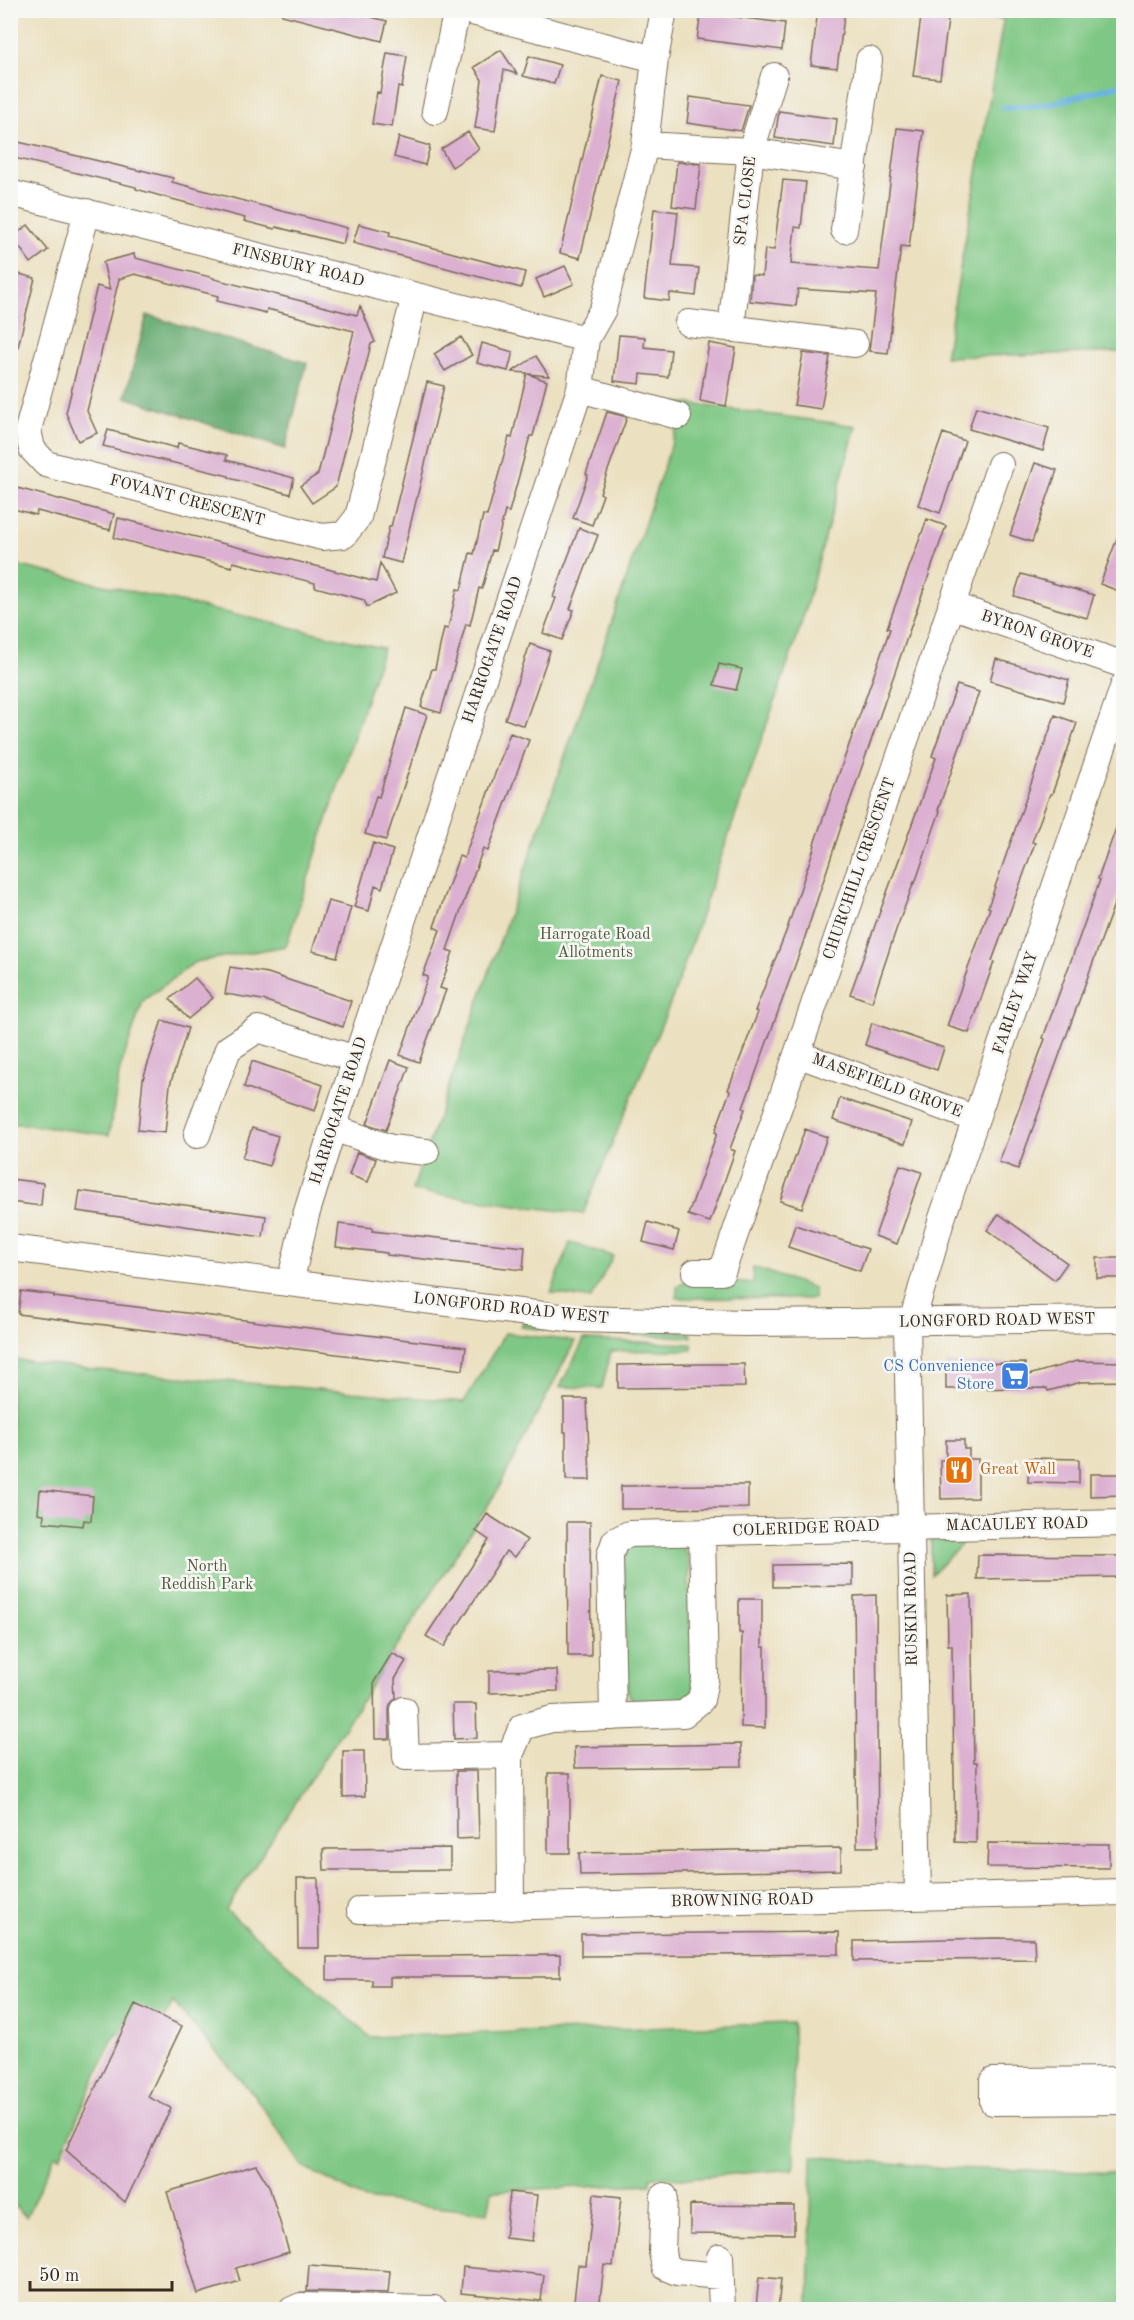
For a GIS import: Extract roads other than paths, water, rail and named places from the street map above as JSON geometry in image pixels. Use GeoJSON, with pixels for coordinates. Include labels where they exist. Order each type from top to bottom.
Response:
{"type":"FeatureCollection","features":[{"type":"Feature","properties":{"kind":"street"},"geometry":{"type":"LineString","coordinates":[[435,111],[457,10]]}},
{"type":"Feature","properties":{"kind":"street"},"geometry":{"type":"LineString","coordinates":[[464,10],[655,59]]}},
{"type":"Feature","properties":{"kind":"street","name":"HARROGATE ROAD"},"geometry":{"type":"LineString","coordinates":[[290,1283],[292,1265],[333,1128],[580,389],[586,339],[603,309],[645,144],[655,59],[664,10]]}},
{"type":"Feature","properties":{"kind":"street"},"geometry":{"type":"LineString","coordinates":[[844,230],[869,60]]}},
{"type":"Feature","properties":{"kind":"street","name":"SPA CLOSE"},"geometry":{"type":"LineString","coordinates":[[731,329],[751,152],[774,76]]}},
{"type":"Feature","properties":{"kind":"street"},"geometry":{"type":"LineString","coordinates":[[645,144],[751,152],[854,167]]}},
{"type":"Feature","properties":{"kind":"street","name":"FINSBURY ROAD"},"geometry":{"type":"LineString","coordinates":[[10,193],[586,339]]}},
{"type":"Feature","properties":{"kind":"street","name":"FOVANT CRESCENT"},"geometry":{"type":"LineString","coordinates":[[87,212],[28,430],[32,449],[46,464],[322,537],[344,535],[358,518],[415,296]]}},
{"type":"Feature","properties":{"kind":"street"},"geometry":{"type":"LineString","coordinates":[[688,323],[855,344]]}},
{"type":"Feature","properties":{"kind":"street"},"geometry":{"type":"LineString","coordinates":[[580,389],[678,416]]}},
{"type":"Feature","properties":{"kind":"street","name":"CHURCHILL CRESCENT"},"geometry":{"type":"LineString","coordinates":[[695,1272],[733,1272],[797,1054],[1000,465]]}},
{"type":"Feature","properties":{"kind":"street","name":"BYRON GROVE"},"geometry":{"type":"LineString","coordinates":[[951,605],[1124,665]]}},
{"type":"Feature","properties":{"kind":"street","name":"FARLEY WAY"},"geometry":{"type":"LineString","coordinates":[[910,1322],[941,1221],[1124,685]]}},
{"type":"Feature","properties":{"kind":"street"},"geometry":{"type":"LineString","coordinates":[[197,1135],[228,1049],[258,1029],[356,1059]]}},
{"type":"Feature","properties":{"kind":"street","name":"MASEFIELD GROVE"},"geometry":{"type":"LineString","coordinates":[[797,1054],[976,1119]]}},
{"type":"Feature","properties":{"kind":"street"},"geometry":{"type":"LineString","coordinates":[[333,1128],[391,1148],[426,1152]]}},
{"type":"Feature","properties":{"kind":"street","name":"LONGFORD ROAD WEST"},"geometry":{"type":"LineString","coordinates":[[10,1248],[575,1319],[744,1323],[1124,1319]]}},
{"type":"Feature","properties":{"kind":"street","name":"RUSKIN ROAD"},"geometry":{"type":"LineString","coordinates":[[910,1322],[911,1526],[918,1897]]}},
{"type":"Feature","properties":{"kind":"street","name":"MACAULEY ROAD"},"geometry":{"type":"LineString","coordinates":[[911,1526],[1124,1523]]}},
{"type":"Feature","properties":{"kind":"street","name":"COLERIDGE ROAD"},"geometry":{"type":"LineString","coordinates":[[613,1717],[610,1555],[615,1540],[629,1534],[911,1526]]}},
{"type":"Feature","properties":{"kind":"street"},"geometry":{"type":"LineString","coordinates":[[511,1907],[510,1755],[522,1727],[552,1719],[684,1714],[701,1700],[705,1679],[702,1533]]}},
{"type":"Feature","properties":{"kind":"street"},"geometry":{"type":"LineString","coordinates":[[404,1710],[406,1757],[510,1755]]}},
{"type":"Feature","properties":{"kind":"street","name":"BROWNING ROAD"},"geometry":{"type":"LineString","coordinates":[[360,1910],[1124,1892]]}},
{"type":"Feature","properties":{"kind":"street"},"geometry":{"type":"LineString","coordinates":[[1124,2080],[993,2081],[993,2103],[1124,2101]]}},
{"type":"Feature","properties":{"kind":"street"},"geometry":{"type":"LineString","coordinates":[[664,2196],[662,2252],[664,2266],[677,2272],[720,2266],[722,2310]]}},
{"type":"Feature","properties":{"kind":"street"},"geometry":{"type":"LineString","coordinates":[[292,2310],[301,2306],[434,2309]]}},
{"type":"Feature","properties":{"kind":"waterway"},"geometry":{"type":"LineString","coordinates":[[1003,108],[1049,104],[1124,84]]}},
{"type":"Feature","properties":{"kind":"place","name":"CS Convenience Store"},"geometry":{"type":"Point","coordinates":[1015,1376]}},
{"type":"Feature","properties":{"kind":"place","name":"Great Wall"},"geometry":{"type":"Point","coordinates":[959,1470]}},
{"type":"Feature","properties":{"kind":"park label","name":"Harrogate Road Allotments"},"geometry":{"type":"Point","coordinates":[595,944]}},
{"type":"Feature","properties":{"kind":"park label","name":"North Reddish Park"},"geometry":{"type":"Point","coordinates":[207,1576]}}]}
